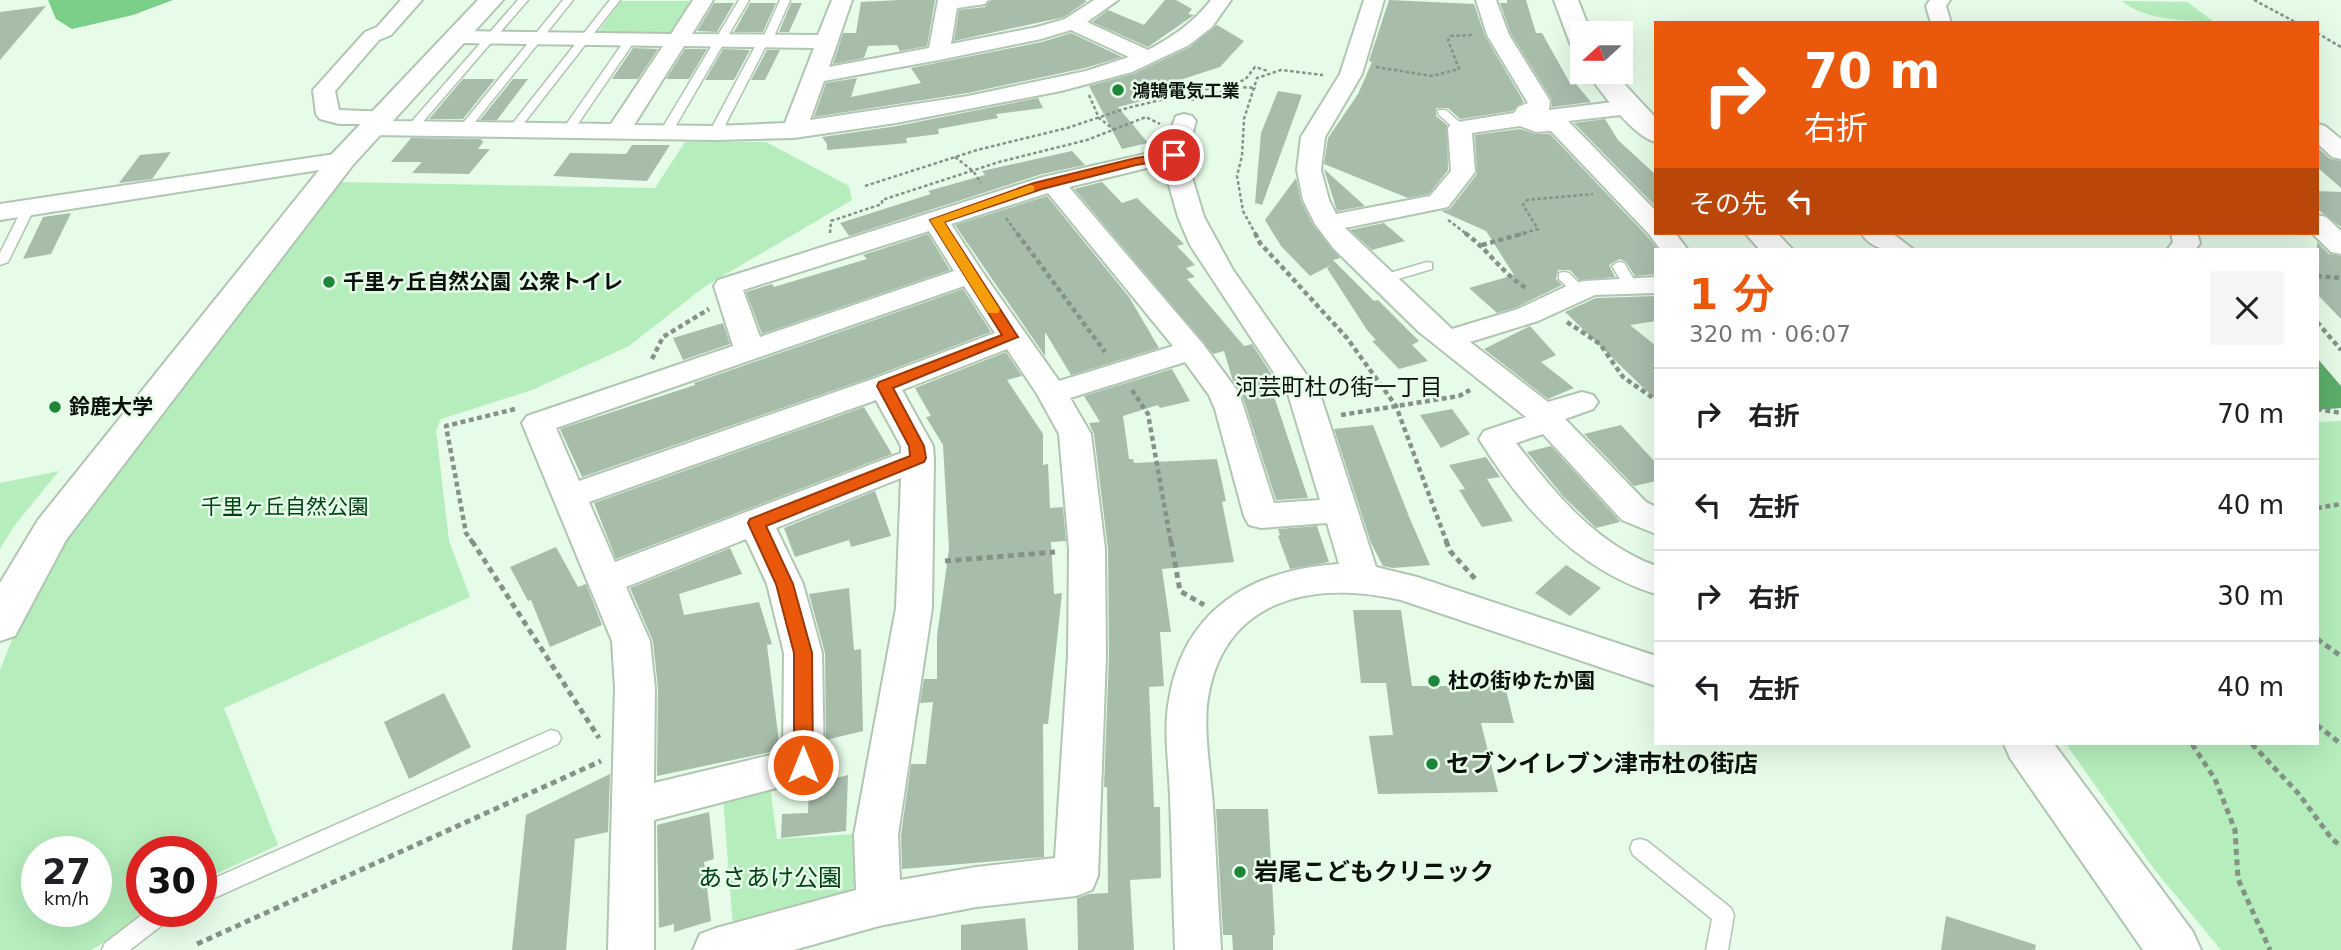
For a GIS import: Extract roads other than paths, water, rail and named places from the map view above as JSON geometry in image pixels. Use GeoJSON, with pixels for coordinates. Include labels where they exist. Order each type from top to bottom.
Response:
{"type":"FeatureCollection","features":[{"type":"Feature","properties":{"kind":"street"},"geometry":{"type":"LineString","coordinates":[[412,0],[384,32],[372,36],[324,90],[328,114],[411,129],[618,132],[794,131],[886,120],[1118,69],[1169,47],[1198,29],[1220,0]]}},
{"type":"Feature","properties":{"kind":"street"},"geometry":{"type":"LineString","coordinates":[[0,624],[28,569],[52,530],[342,160],[491,0]]}},
{"type":"Feature","properties":{"kind":"street"},"geometry":{"type":"LineString","coordinates":[[618,132],[703,0]]}},
{"type":"Feature","properties":{"kind":"street"},"geometry":{"type":"LineString","coordinates":[[794,131],[842,0]]}},
{"type":"Feature","properties":{"kind":"street"},"geometry":{"type":"LineString","coordinates":[[939,54],[948,2],[978,0]]}},
{"type":"Feature","properties":{"kind":"street"},"geometry":{"type":"LineString","coordinates":[[814,76],[1007,41],[1072,23],[1108,0]]}},
{"type":"Feature","properties":{"kind":"street"},"geometry":{"type":"LineString","coordinates":[[1374,0],[1351,72],[1317,128],[1309,157],[1316,200],[1328,223],[1343,243],[1381,280],[1447,340],[1546,418],[1584,455],[1634,511],[1654,521]]}},
{"type":"Feature","properties":{"kind":"street"},"geometry":{"type":"LineString","coordinates":[[1486,0],[1498,35],[1539,101],[1544,117],[1654,225]]}},
{"type":"Feature","properties":{"kind":"street"},"geometry":{"type":"LineString","coordinates":[[1566,0],[1574,21]]}},
{"type":"Feature","properties":{"kind":"street"},"geometry":{"type":"LineString","coordinates":[[1940,0],[1936,9],[1940,21]]}},
{"type":"Feature","properties":{"kind":"street"},"geometry":{"type":"LineString","coordinates":[[1072,23],[1146,57]]}},
{"type":"Feature","properties":{"kind":"street"},"geometry":{"type":"LineString","coordinates":[[457,37],[828,42]]}},
{"type":"Feature","properties":{"kind":"street"},"geometry":{"type":"LineString","coordinates":[[1610,84],[1654,132]]}},
{"type":"Feature","properties":{"kind":"street"},"geometry":{"type":"LineString","coordinates":[[1328,223],[1439,202],[1463,172],[1451,120],[1544,117],[1629,107]]}},
{"type":"Feature","properties":{"kind":"street"},"geometry":{"type":"LineString","coordinates":[[2319,123],[2341,126]]}},
{"type":"Feature","properties":{"kind":"street"},"geometry":{"type":"LineString","coordinates":[[750,351],[728,286],[1052,182],[1136,162],[1181,129],[1188,215],[1197,237],[1221,276],[1291,371],[1304,394],[1361,578]]}},
{"type":"Feature","properties":{"kind":"street"},"geometry":{"type":"LineString","coordinates":[[2319,133],[2341,152]]}},
{"type":"Feature","properties":{"kind":"street"},"geometry":{"type":"LineString","coordinates":[[0,212],[342,160]]}},
{"type":"Feature","properties":{"kind":"street"},"geometry":{"type":"LineString","coordinates":[[1052,182],[1224,393],[1261,516],[1340,510]]}},
{"type":"Feature","properties":{"kind":"street"},"geometry":{"type":"LineString","coordinates":[[2319,208],[2341,209]]}},
{"type":"Feature","properties":{"kind":"street"},"geometry":{"type":"LineString","coordinates":[[716,950],[801,938],[879,905],[976,887],[1076,876],[1087,656],[1087,550],[1076,434],[1052,393],[1011,337],[936,220]]}},
{"type":"Feature","properties":{"kind":"street"},"geometry":{"type":"LineString","coordinates":[[2319,225],[2341,246]]}},
{"type":"Feature","properties":{"kind":"street"},"geometry":{"type":"LineString","coordinates":[[1762,235],[1775,248]]}},
{"type":"Feature","properties":{"kind":"street"},"geometry":{"type":"LineString","coordinates":[[1877,235],[1897,248]]}},
{"type":"Feature","properties":{"kind":"street"},"geometry":{"type":"LineString","coordinates":[[631,950],[635,806],[621,751],[635,688],[631,641],[538,423],[970,275]]}},
{"type":"Feature","properties":{"kind":"street"},"geometry":{"type":"LineString","coordinates":[[1447,340],[1549,306],[1572,283],[1594,287],[1635,279]]}},
{"type":"Feature","properties":{"kind":"street"},"geometry":{"type":"LineString","coordinates":[[569,497],[884,386],[1011,337]]}},
{"type":"Feature","properties":{"kind":"street"},"geometry":{"type":"LineString","coordinates":[[1052,393],[1192,351]]}},
{"type":"Feature","properties":{"kind":"street"},"geometry":{"type":"LineString","coordinates":[[879,905],[876,835],[914,608],[918,458],[917,446],[884,386]]}},
{"type":"Feature","properties":{"kind":"street"},"geometry":{"type":"LineString","coordinates":[[1582,402],[1495,439],[1563,525],[1616,565],[1654,580]]}},
{"type":"Feature","properties":{"kind":"street"},"geometry":{"type":"LineString","coordinates":[[606,580],[918,458]]}},
{"type":"Feature","properties":{"kind":"street"},"geometry":{"type":"LineString","coordinates":[[635,806],[803,765],[803,653],[785,584],[756,523]]}},
{"type":"Feature","properties":{"kind":"street"},"geometry":{"type":"LineString","coordinates":[[1198,950],[1187,708],[1195,671],[1209,642],[1226,619],[1271,593],[1329,579],[1361,578],[1404,587],[1654,670]]}},
{"type":"Feature","properties":{"kind":"street"},"geometry":{"type":"LineString","coordinates":[[2028,745],[2174,950]]}},
{"type":"Feature","properties":{"kind":"lane"},"geometry":{"type":"LineString","coordinates":[[411,129],[523,0]]}},
{"type":"Feature","properties":{"kind":"lane"},"geometry":{"type":"LineString","coordinates":[[463,130],[568,0]]}},
{"type":"Feature","properties":{"kind":"lane"},"geometry":{"type":"LineString","coordinates":[[513,130],[615,0]]}},
{"type":"Feature","properties":{"kind":"lane"},"geometry":{"type":"LineString","coordinates":[[666,132],[744,0]]}},
{"type":"Feature","properties":{"kind":"lane"},"geometry":{"type":"LineString","coordinates":[[715,133],[785,0]]}},
{"type":"Feature","properties":{"kind":"lane"},"geometry":{"type":"LineString","coordinates":[[567,131],[631,39]]}},
{"type":"Feature","properties":{"kind":"lane"},"geometry":{"type":"LineString","coordinates":[[2,262],[29,207]]}},
{"type":"Feature","properties":{"kind":"lane"},"geometry":{"type":"LineString","coordinates":[[1381,280],[1427,266]]}},
{"type":"Feature","properties":{"kind":"lane"},"geometry":{"type":"LineString","coordinates":[[217,887],[551,738]]}},
{"type":"Feature","properties":{"kind":"lane"},"geometry":{"type":"LineString","coordinates":[[1640,848],[1723,915],[1717,950]]}},
{"type":"Feature","properties":{"kind":"lane"},"geometry":{"type":"LineString","coordinates":[[114,950],[143,927]]}},
{"type":"Feature","properties":{"kind":"place","name":"鴻鵠電気工業"},"geometry":{"type":"Point","coordinates":[1118,90]}},
{"type":"Feature","properties":{"kind":"place","name":"千里ヶ丘自然公園 公衆トイレ"},"geometry":{"type":"Point","coordinates":[329,282]}},
{"type":"Feature","properties":{"kind":"place","name":"鈴鹿大学"},"geometry":{"type":"Point","coordinates":[55,407]}},
{"type":"Feature","properties":{"kind":"place","name":"杜の街ゆたか園"},"geometry":{"type":"Point","coordinates":[1434,681]}},
{"type":"Feature","properties":{"kind":"place","name":"セブンイレブン津市杜の街店"},"geometry":{"type":"Point","coordinates":[1432,764]}},
{"type":"Feature","properties":{"kind":"place","name":"岩尾こどもクリニック"},"geometry":{"type":"Point","coordinates":[1240,872]}},
{"type":"Feature","properties":{"kind":"district","name":"河芸町杜の街一丁目"},"geometry":{"type":"Point","coordinates":[1339,387]}},
{"type":"Feature","properties":{"kind":"park label","name":"千里ヶ丘自然公園"},"geometry":{"type":"Point","coordinates":[285,507]}},
{"type":"Feature","properties":{"kind":"park label","name":"あさあけ公園"},"geometry":{"type":"Point","coordinates":[770,878]}}]}
